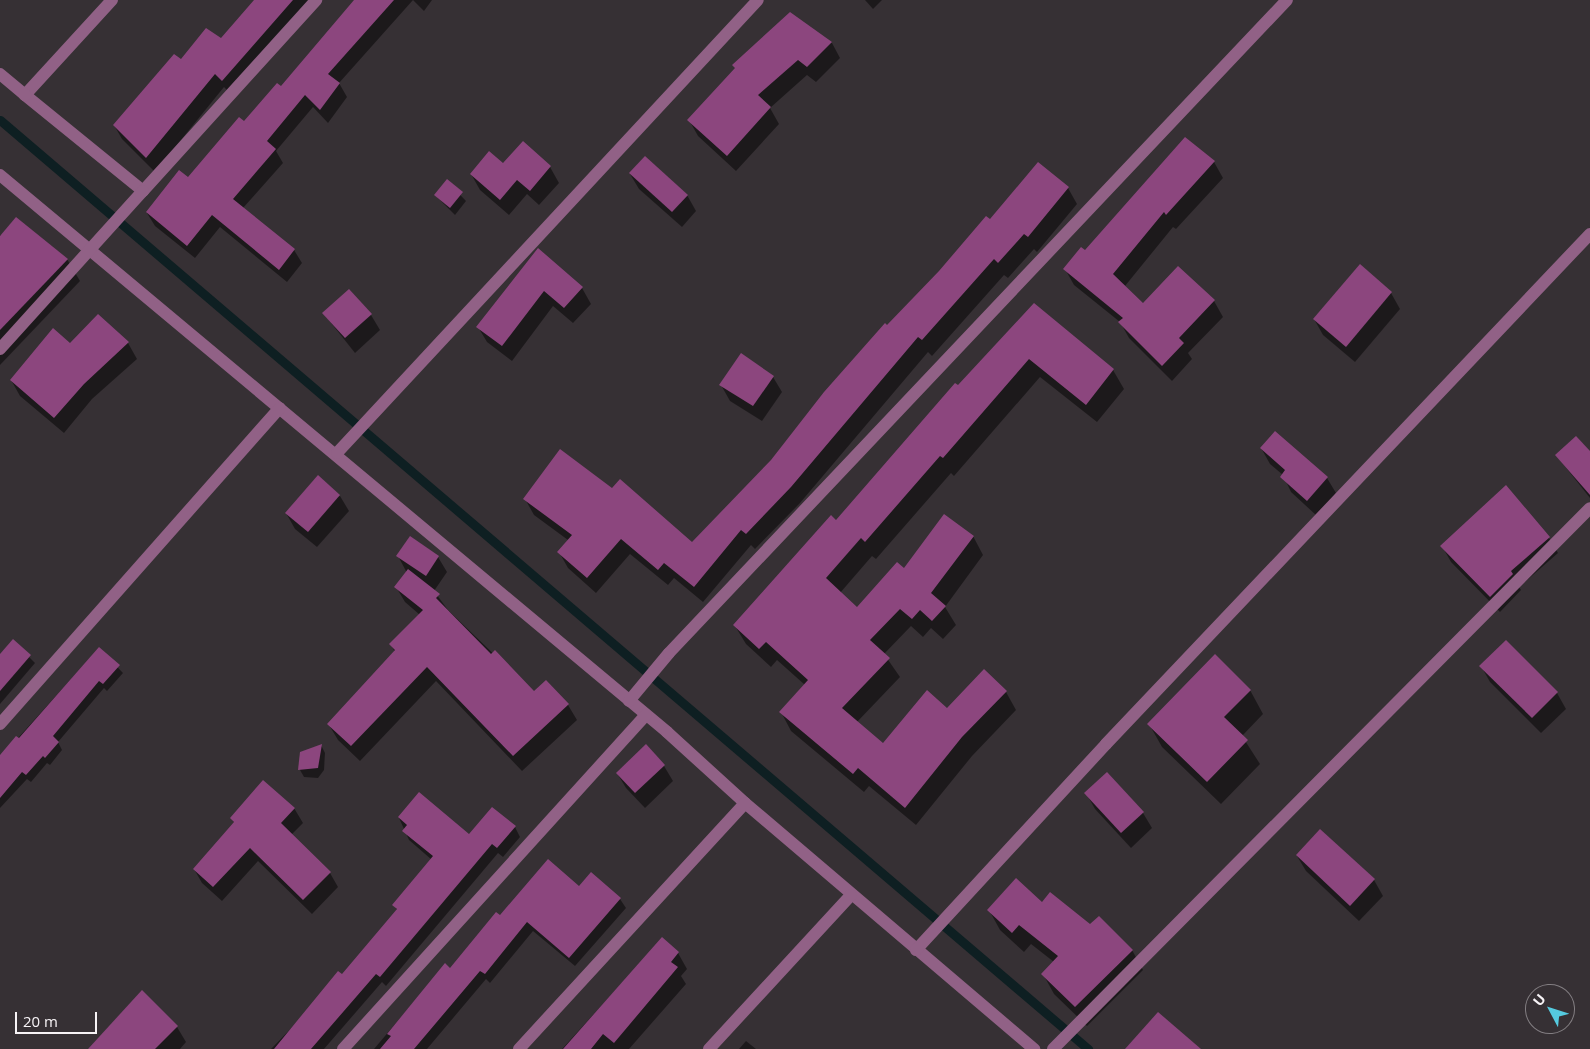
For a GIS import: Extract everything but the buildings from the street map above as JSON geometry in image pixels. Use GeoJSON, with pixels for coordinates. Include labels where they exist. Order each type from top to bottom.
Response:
{"type":"FeatureCollection","features":[{"type":"Feature","properties":{"kind":"street"},"geometry":{"type":"LineString","coordinates":[[25,95],[112,0]]}},
{"type":"Feature","properties":{"kind":"street"},"geometry":{"type":"LineString","coordinates":[[0,349],[316,0]]}},
{"type":"Feature","properties":{"kind":"street"},"geometry":{"type":"LineString","coordinates":[[337,453],[758,0]]}},
{"type":"Feature","properties":{"kind":"street"},"geometry":{"type":"LineString","coordinates":[[629,700],[640,690],[669,653],[1287,0]]}},
{"type":"Feature","properties":{"kind":"street"},"geometry":{"type":"LineString","coordinates":[[0,74],[143,190]]}},
{"type":"Feature","properties":{"kind":"street"},"geometry":{"type":"LineString","coordinates":[[0,174],[280,408],[337,453],[629,700],[745,803],[1034,1049]]}},
{"type":"Feature","properties":{"kind":"street"},"geometry":{"type":"LineString","coordinates":[[916,950],[1106,744],[1590,234]]}},
{"type":"Feature","properties":{"kind":"street"},"geometry":{"type":"LineString","coordinates":[[0,724],[280,408]]}},
{"type":"Feature","properties":{"kind":"street"},"geometry":{"type":"LineString","coordinates":[[1055,1048],[1590,508]]}},
{"type":"Feature","properties":{"kind":"street"},"geometry":{"type":"LineString","coordinates":[[343,1049],[646,715]]}},
{"type":"Feature","properties":{"kind":"street"},"geometry":{"type":"LineString","coordinates":[[520,1049],[745,803]]}},
{"type":"Feature","properties":{"kind":"street"},"geometry":{"type":"LineString","coordinates":[[709,1049],[851,894]]}},
{"type":"Feature","properties":{"kind":"waterway"},"geometry":{"type":"LineString","coordinates":[[0,120],[1088,1049]]}}]}
